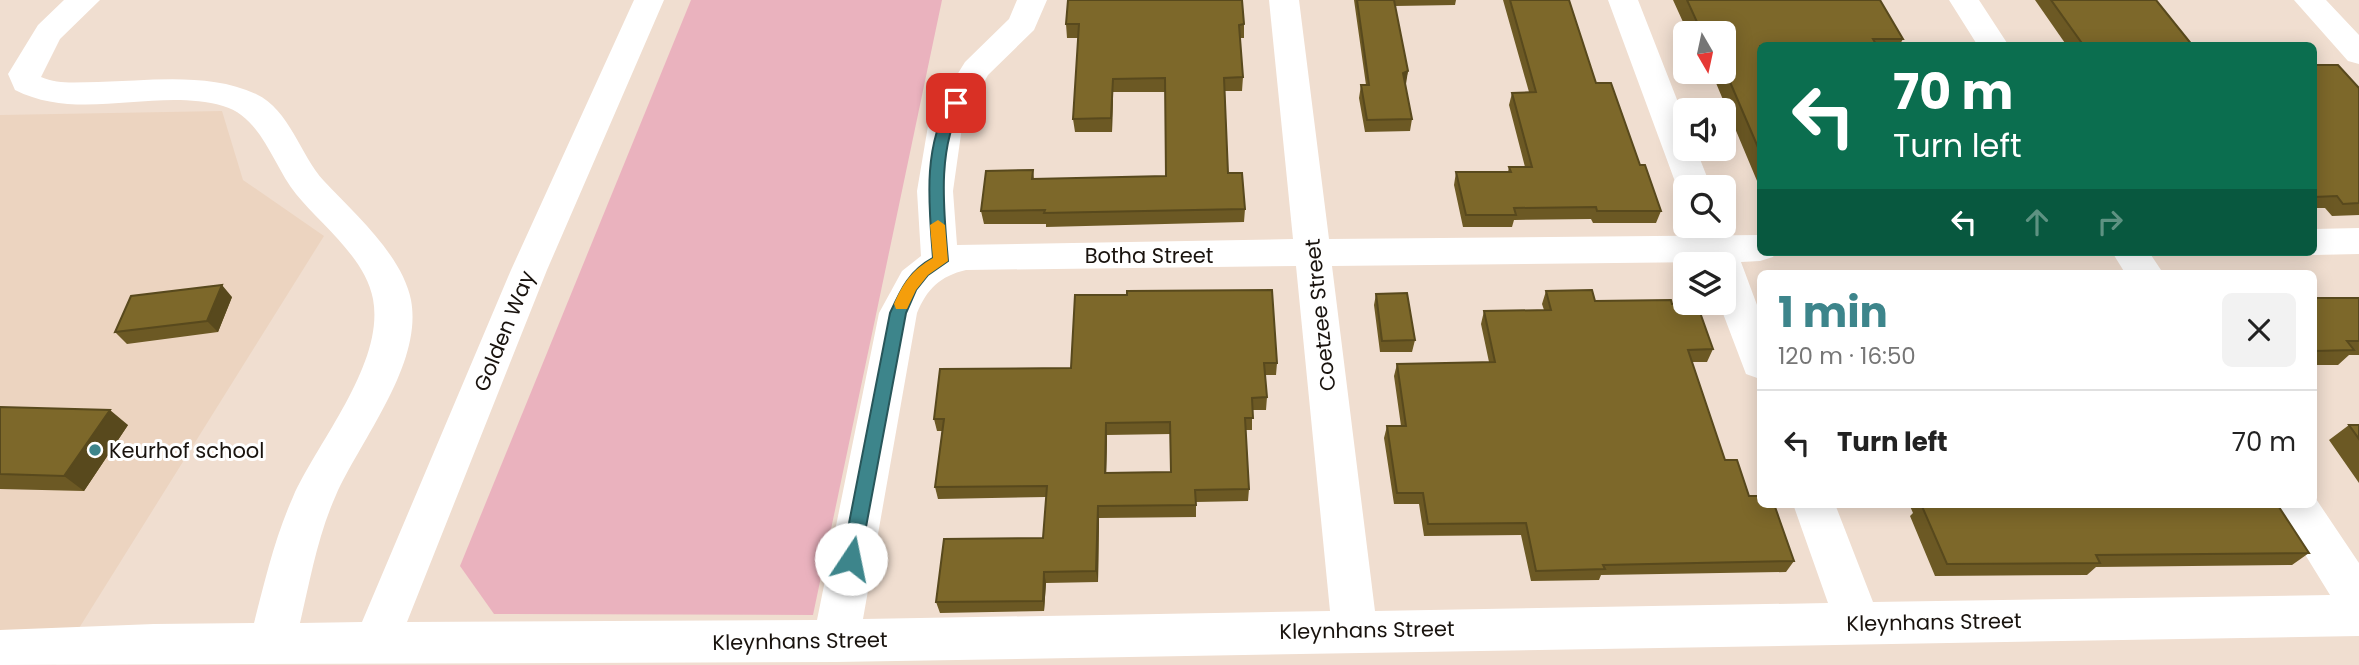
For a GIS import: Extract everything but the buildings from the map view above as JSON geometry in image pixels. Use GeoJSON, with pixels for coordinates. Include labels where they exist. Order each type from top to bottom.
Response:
{"type":"FeatureCollection","features":[{"type":"Feature","properties":{"kind":"street"},"geometry":{"type":"LineString","coordinates":[[85,0],[65,13],[42,39],[24,74],[26,83],[38,90],[63,94],[200,92],[246,102],[258,110],[304,180],[358,242],[383,277],[391,298],[395,315],[389,351],[314,496],[296,544],[272,645]]}},
{"type":"Feature","properties":{"kind":"street","name":"Golden Way"},"geometry":{"type":"LineString","coordinates":[[370,655],[529,270],[649,0]]}},
{"type":"Feature","properties":{"kind":"street"},"geometry":{"type":"LineString","coordinates":[[940,261],[935,191],[946,120],[976,69],[1023,23],[1032,0]]}},
{"type":"Feature","properties":{"kind":"street","name":"Coetzee Street"},"geometry":{"type":"LineString","coordinates":[[1284,0],[1355,630]]}},
{"type":"Feature","properties":{"kind":"street"},"geometry":{"type":"LineString","coordinates":[[1623,0],[1689,175]]}},
{"type":"Feature","properties":{"kind":"street"},"geometry":{"type":"LineString","coordinates":[[1965,0],[1991,42]]}},
{"type":"Feature","properties":{"kind":"street"},"geometry":{"type":"LineString","coordinates":[[2309,0],[2359,54]]}},
{"type":"Feature","properties":{"kind":"street"},"geometry":{"type":"LineString","coordinates":[[2317,242],[2359,242]]}},
{"type":"Feature","properties":{"kind":"street","name":"Botha Street"},"geometry":{"type":"LineString","coordinates":[[836,641],[898,313],[909,287],[922,271],[940,261],[966,256],[1718,251],[1757,248]]}},
{"type":"Feature","properties":{"kind":"street"},"geometry":{"type":"LineString","coordinates":[[1718,251],[1757,355]]}},
{"type":"Feature","properties":{"kind":"street"},"geometry":{"type":"LineString","coordinates":[[1815,508],[1858,623]]}},
{"type":"Feature","properties":{"kind":"street"},"geometry":{"type":"LineString","coordinates":[[2298,508],[2359,601]]}},
{"type":"Feature","properties":{"kind":"street","name":"Kleynhans Street"},"geometry":{"type":"LineString","coordinates":[[0,652],[154,645],[272,645],[370,655],[836,641],[1355,630],[2359,615]]}},
{"type":"Feature","properties":{"kind":"shaded area"},"geometry":{"type":"Polygon","coordinates":[[[691,0],[942,0],[813,615],[494,614],[460,566],[691,0]]]}},
{"type":"Feature","properties":{"kind":"shaded area","name":"Keurhof school"},"geometry":{"type":"Polygon","coordinates":[[[222,111],[243,180],[324,236],[56,665],[0,665],[0,115],[222,111]]]}},
{"type":"Feature","properties":{"kind":"slow traffic"},"geometry":{"type":"LineString","coordinates":[[902,304],[909,287],[922,271],[940,261],[938,225]]}},
{"type":"Feature","properties":{"kind":"place","name":"Keurhof school"},"geometry":{"type":"Point","coordinates":[95,450]}},
{"type":"Feature","properties":{"kind":"route"},"geometry":{"type":"LineString","coordinates":[[851,559],[898,313],[909,287],[922,271],[940,261],[935,191],[946,120],[956,103]]}}]}
